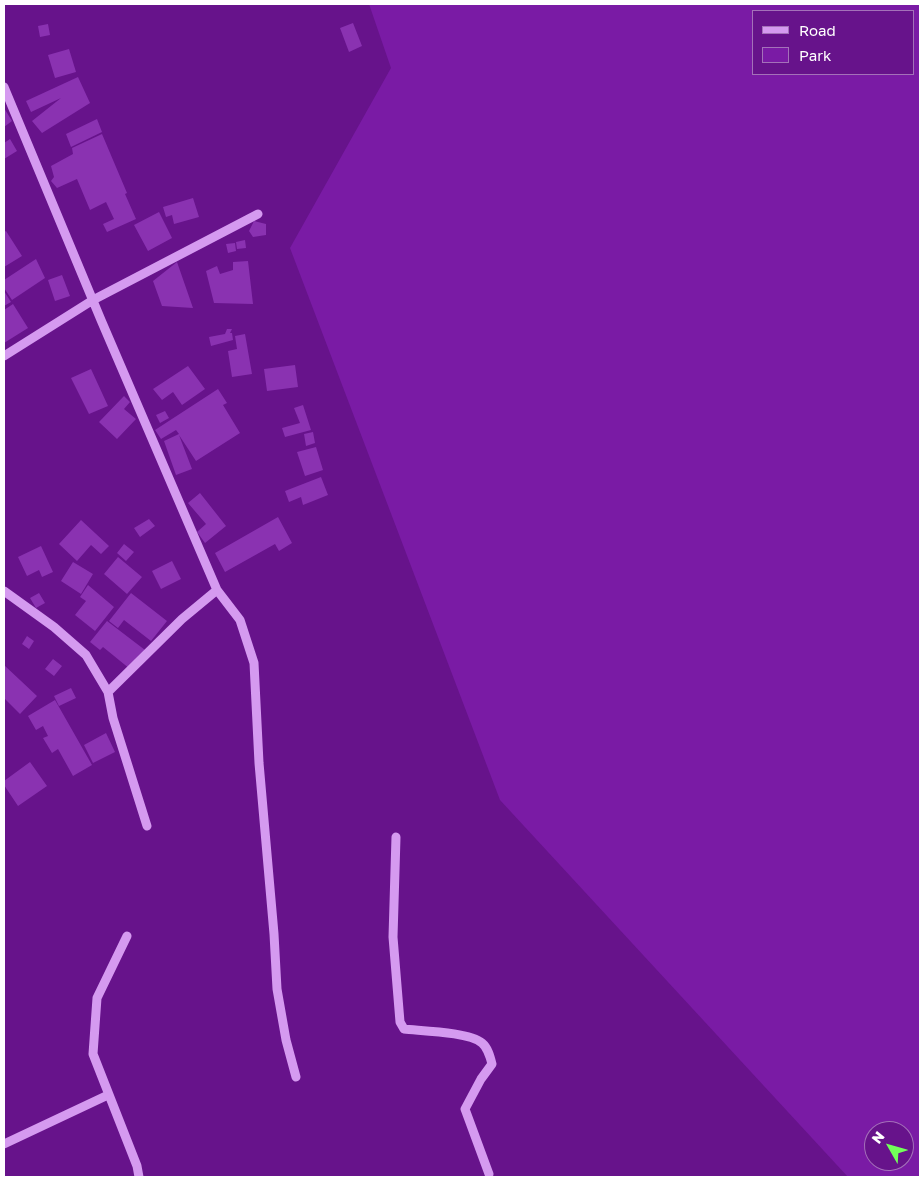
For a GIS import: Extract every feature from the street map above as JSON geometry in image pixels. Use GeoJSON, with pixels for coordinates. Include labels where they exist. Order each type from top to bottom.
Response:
{"type":"FeatureCollection","features":[{"type":"Feature","properties":{"kind":"street"},"geometry":{"type":"LineString","coordinates":[[4,87],[92,300],[217,590],[240,620],[254,663],[259,763],[277,989],[286,1040],[296,1077]]}},
{"type":"Feature","properties":{"kind":"street"},"geometry":{"type":"LineString","coordinates":[[4,356],[92,300],[258,214]]}},
{"type":"Feature","properties":{"kind":"street"},"geometry":{"type":"LineString","coordinates":[[108,692],[182,619],[217,590]]}},
{"type":"Feature","properties":{"kind":"street"},"geometry":{"type":"LineString","coordinates":[[4,591],[54,627],[86,655],[108,692],[113,718],[147,826]]}},
{"type":"Feature","properties":{"kind":"street"},"geometry":{"type":"LineString","coordinates":[[396,837],[392,937],[400,1022],[404,1029],[461,1035],[481,1042],[489,1052],[492,1064],[481,1079],[465,1109],[489,1174]]}},
{"type":"Feature","properties":{"kind":"street"},"geometry":{"type":"LineString","coordinates":[[127,936],[97,998],[93,1054],[137,1166],[139,1177]]}},
{"type":"Feature","properties":{"kind":"street"},"geometry":{"type":"LineString","coordinates":[[4,1144],[108,1095]]}},
{"type":"Feature","properties":{"kind":"green space"},"geometry":{"type":"Polygon","coordinates":[[[369,4],[920,4],[920,1177],[848,1177],[500,800],[290,248],[391,68],[369,4]]]}},
{"type":"Feature","properties":{"kind":"building"},"geometry":{"type":"Polygon","coordinates":[[[353,23],[362,46],[349,52],[340,28],[353,23]]]}},
{"type":"Feature","properties":{"kind":"building"},"geometry":{"type":"Polygon","coordinates":[[[48,24],[50,35],[40,37],[38,26],[48,24]]]}},
{"type":"Feature","properties":{"kind":"building"},"geometry":{"type":"Polygon","coordinates":[[[69,49],[76,72],[55,78],[48,55],[69,49]]]}},
{"type":"Feature","properties":{"kind":"building"},"geometry":{"type":"Polygon","coordinates":[[[78,77],[90,103],[42,133],[32,121],[61,98],[31,112],[26,101],[78,77]]]}},
{"type":"Feature","properties":{"kind":"building"},"geometry":{"type":"Polygon","coordinates":[[[4,108],[12,121],[4,127],[4,108]]]}},
{"type":"Feature","properties":{"kind":"building"},"geometry":{"type":"Polygon","coordinates":[[[97,119],[102,132],[71,147],[66,134],[97,119]]]}},
{"type":"Feature","properties":{"kind":"building"},"geometry":{"type":"Polygon","coordinates":[[[102,134],[136,219],[107,232],[103,224],[114,219],[106,202],[90,210],[77,179],[57,188],[51,181],[54,177],[51,166],[73,154],[72,148],[102,134]]]}},
{"type":"Feature","properties":{"kind":"building"},"geometry":{"type":"Polygon","coordinates":[[[10,139],[17,151],[4,159],[4,143],[10,139]]]}},
{"type":"Feature","properties":{"kind":"building"},"geometry":{"type":"Polygon","coordinates":[[[193,198],[199,217],[174,224],[172,215],[166,217],[163,207],[193,198]]]}},
{"type":"Feature","properties":{"kind":"building"},"geometry":{"type":"Polygon","coordinates":[[[159,212],[172,238],[148,251],[134,225],[159,212]]]}},
{"type":"Feature","properties":{"kind":"building"},"geometry":{"type":"Polygon","coordinates":[[[254,221],[266,224],[266,235],[253,237],[249,231],[254,221]]]}},
{"type":"Feature","properties":{"kind":"building"},"geometry":{"type":"Polygon","coordinates":[[[6,231],[22,256],[4,267],[4,232],[6,231]]]}},
{"type":"Feature","properties":{"kind":"building"},"geometry":{"type":"Polygon","coordinates":[[[245,240],[246,248],[237,249],[236,242],[245,240]]]}},
{"type":"Feature","properties":{"kind":"building"},"geometry":{"type":"Polygon","coordinates":[[[235,243],[236,251],[228,253],[226,244],[235,243]]]}},
{"type":"Feature","properties":{"kind":"building"},"geometry":{"type":"Polygon","coordinates":[[[36,259],[45,278],[12,300],[4,288],[4,280],[36,259]]]}},
{"type":"Feature","properties":{"kind":"building"},"geometry":{"type":"Polygon","coordinates":[[[248,261],[253,304],[214,303],[206,271],[217,266],[220,274],[233,270],[233,262],[248,261]]]}},
{"type":"Feature","properties":{"kind":"building"},"geometry":{"type":"Polygon","coordinates":[[[177,262],[193,308],[162,306],[153,281],[177,262]]]}},
{"type":"Feature","properties":{"kind":"building"},"geometry":{"type":"Polygon","coordinates":[[[62,275],[70,296],[55,301],[48,280],[62,275]]]}},
{"type":"Feature","properties":{"kind":"building"},"geometry":{"type":"Polygon","coordinates":[[[4,291],[11,302],[4,306],[4,291]]]}},
{"type":"Feature","properties":{"kind":"building"},"geometry":{"type":"Polygon","coordinates":[[[13,304],[28,328],[4,343],[4,310],[13,304]]]}},
{"type":"Feature","properties":{"kind":"building"},"geometry":{"type":"Polygon","coordinates":[[[227,329],[232,329],[230,333],[232,333],[233,340],[211,346],[209,337],[225,334],[227,329]]]}},
{"type":"Feature","properties":{"kind":"building"},"geometry":{"type":"Polygon","coordinates":[[[245,334],[252,374],[232,377],[228,351],[237,349],[235,336],[245,334]]]}},
{"type":"Feature","properties":{"kind":"building"},"geometry":{"type":"Polygon","coordinates":[[[295,365],[298,387],[267,391],[264,369],[295,365]]]}},
{"type":"Feature","properties":{"kind":"building"},"geometry":{"type":"Polygon","coordinates":[[[188,366],[205,389],[182,405],[173,392],[162,400],[153,389],[188,366]]]}},
{"type":"Feature","properties":{"kind":"building"},"geometry":{"type":"Polygon","coordinates":[[[91,369],[108,406],[89,414],[71,378],[91,369]]]}},
{"type":"Feature","properties":{"kind":"building"},"geometry":{"type":"Polygon","coordinates":[[[218,389],[227,403],[223,405],[240,433],[196,461],[179,435],[192,469],[176,475],[164,441],[179,434],[176,430],[161,439],[155,430],[218,389]]]}},
{"type":"Feature","properties":{"kind":"building"},"geometry":{"type":"Polygon","coordinates":[[[124,396],[130,402],[124,409],[136,419],[117,439],[99,422],[124,396]]]}},
{"type":"Feature","properties":{"kind":"building"},"geometry":{"type":"Polygon","coordinates":[[[303,405],[311,430],[285,437],[282,428],[300,423],[294,408],[303,405]]]}},
{"type":"Feature","properties":{"kind":"building"},"geometry":{"type":"Polygon","coordinates":[[[165,411],[169,418],[160,423],[156,415],[165,411]]]}},
{"type":"Feature","properties":{"kind":"building"},"geometry":{"type":"Polygon","coordinates":[[[313,432],[315,443],[306,446],[304,434],[313,432]]]}},
{"type":"Feature","properties":{"kind":"building"},"geometry":{"type":"Polygon","coordinates":[[[316,447],[323,470],[305,476],[297,452],[316,447]]]}},
{"type":"Feature","properties":{"kind":"building"},"geometry":{"type":"Polygon","coordinates":[[[321,477],[328,495],[303,505],[301,497],[289,502],[285,491],[321,477]]]}},
{"type":"Feature","properties":{"kind":"building"},"geometry":{"type":"Polygon","coordinates":[[[200,493],[226,526],[205,543],[197,532],[206,524],[188,503],[200,493]]]}},
{"type":"Feature","properties":{"kind":"building"},"geometry":{"type":"Polygon","coordinates":[[[278,517],[292,543],[279,551],[275,544],[225,572],[215,553],[278,517]]]}},
{"type":"Feature","properties":{"kind":"building"},"geometry":{"type":"Polygon","coordinates":[[[149,519],[155,526],[140,537],[134,528],[149,519]]]}},
{"type":"Feature","properties":{"kind":"building"},"geometry":{"type":"Polygon","coordinates":[[[81,520],[109,546],[101,554],[91,545],[77,561],[59,544],[81,520]]]}},
{"type":"Feature","properties":{"kind":"building"},"geometry":{"type":"Polygon","coordinates":[[[124,544],[134,552],[126,561],[117,553],[124,544]]]}},
{"type":"Feature","properties":{"kind":"building"},"geometry":{"type":"Polygon","coordinates":[[[41,546],[53,572],[42,577],[39,570],[27,576],[18,557],[41,546]]]}},
{"type":"Feature","properties":{"kind":"building"},"geometry":{"type":"Polygon","coordinates":[[[118,557],[142,577],[127,594],[104,574],[118,557]]]}},
{"type":"Feature","properties":{"kind":"building"},"geometry":{"type":"Polygon","coordinates":[[[172,561],[181,579],[161,589],[152,571],[172,561]]]}},
{"type":"Feature","properties":{"kind":"building"},"geometry":{"type":"Polygon","coordinates":[[[73,562],[93,574],[81,594],[61,581],[73,562]]]}},
{"type":"Feature","properties":{"kind":"building"},"geometry":{"type":"Polygon","coordinates":[[[88,585],[114,607],[95,631],[75,615],[86,601],[80,597],[88,585]]]}},
{"type":"Feature","properties":{"kind":"building"},"geometry":{"type":"Polygon","coordinates":[[[39,593],[45,603],[36,608],[30,598],[39,593]]]}},
{"type":"Feature","properties":{"kind":"building"},"geometry":{"type":"Polygon","coordinates":[[[131,593],[167,621],[151,641],[124,620],[118,628],[109,621],[131,593]]]}},
{"type":"Feature","properties":{"kind":"building"},"geometry":{"type":"Polygon","coordinates":[[[107,621],[145,650],[130,669],[103,647],[100,650],[90,642],[107,621]]]}},
{"type":"Feature","properties":{"kind":"building"},"geometry":{"type":"Polygon","coordinates":[[[27,636],[34,641],[29,649],[22,644],[27,636]]]}},
{"type":"Feature","properties":{"kind":"building"},"geometry":{"type":"Polygon","coordinates":[[[53,659],[62,666],[54,676],[45,669],[53,659]]]}},
{"type":"Feature","properties":{"kind":"building"},"geometry":{"type":"Polygon","coordinates":[[[4,665],[37,696],[20,714],[4,698],[4,665]]]}},
{"type":"Feature","properties":{"kind":"building"},"geometry":{"type":"Polygon","coordinates":[[[71,688],[76,698],[59,706],[54,696],[71,688]]]}},
{"type":"Feature","properties":{"kind":"building"},"geometry":{"type":"Polygon","coordinates":[[[55,700],[92,765],[73,776],[58,749],[52,753],[43,738],[48,736],[43,726],[36,730],[28,716],[55,700]]]}},
{"type":"Feature","properties":{"kind":"building"},"geometry":{"type":"Polygon","coordinates":[[[106,733],[115,752],[93,763],[84,745],[106,733]]]}},
{"type":"Feature","properties":{"kind":"building"},"geometry":{"type":"Polygon","coordinates":[[[30,762],[47,786],[18,806],[4,785],[4,781],[30,762]]]}}]}
